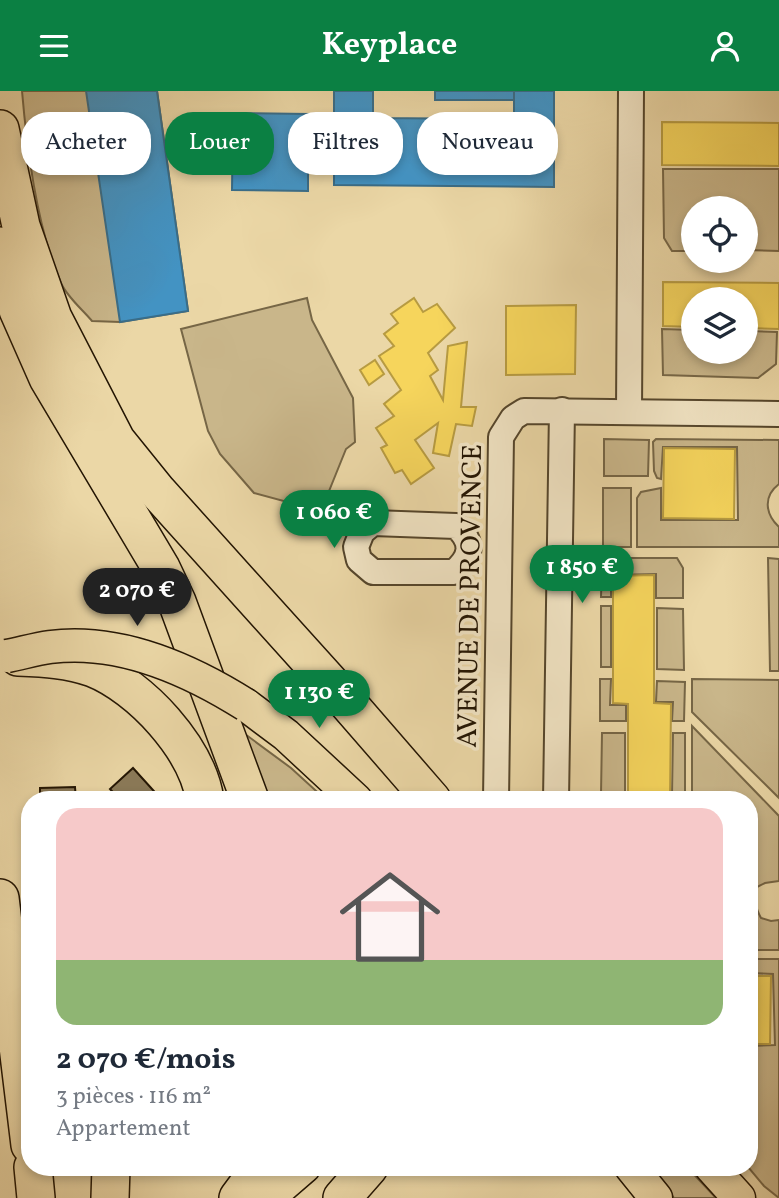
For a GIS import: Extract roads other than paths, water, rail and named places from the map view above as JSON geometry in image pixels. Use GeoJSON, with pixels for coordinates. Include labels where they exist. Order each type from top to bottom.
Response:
{"type":"FeatureCollection","features":[{"type":"Feature","properties":{"kind":"highway"},"geometry":{"type":"LineString","coordinates":[[0,129],[21,226],[52,318],[117,440],[158,492],[424,791]]}},
{"type":"Feature","properties":{"kind":"highway"},"geometry":{"type":"LineString","coordinates":[[0,246],[18,310],[48,378],[161,568],[177,602],[247,791]]}},
{"type":"Feature","properties":{"kind":"highway"},"geometry":{"type":"LineString","coordinates":[[4,656],[76,663],[94,669],[130,690],[180,742],[193,764],[202,791]]}},
{"type":"Feature","properties":{"kind":"highway"},"geometry":{"type":"LineString","coordinates":[[0,898],[21,1071]]}},
{"type":"Feature","properties":{"kind":"highway"},"geometry":{"type":"LineString","coordinates":[[34,1176],[36,1198]]}},
{"type":"Feature","properties":{"kind":"highway"},"geometry":{"type":"LineString","coordinates":[[110,1198],[111,1176]]}},
{"type":"Feature","properties":{"kind":"highway"},"geometry":{"type":"LineString","coordinates":[[238,1198],[254,1176]]}},
{"type":"Feature","properties":{"kind":"highway"},"geometry":{"type":"LineString","coordinates":[[342,1198],[361,1176]]}},
{"type":"Feature","properties":{"kind":"main road"},"geometry":{"type":"LineString","coordinates":[[4,656],[52,647],[82,646],[160,661],[190,673],[246,705],[286,735],[346,791]]}},
{"type":"Feature","properties":{"kind":"main road"},"geometry":{"type":"LineString","coordinates":[[268,1198],[294,1176]]}},
{"type":"Feature","properties":{"kind":"main road"},"geometry":{"type":"LineString","coordinates":[[626,1176],[631,1198]]}},
{"type":"Feature","properties":{"kind":"main road"},"geometry":{"type":"LineString","coordinates":[[638,1176],[656,1198]]}},
{"type":"Feature","properties":{"kind":"main road"},"geometry":{"type":"LineString","coordinates":[[719,1176],[739,1198]]}},
{"type":"Feature","properties":{"kind":"street"},"geometry":{"type":"LineString","coordinates":[[629,411],[631,91]]}},
{"type":"Feature","properties":{"kind":"street"},"geometry":{"type":"LineString","coordinates":[[556,791],[562,410]]}},
{"type":"Feature","properties":{"kind":"street","name":"AVENUE DE PROVENCE"},"geometry":{"type":"LineString","coordinates":[[496,791],[501,437],[513,418],[524,411],[562,410],[779,414]]}},
{"type":"Feature","properties":{"kind":"street"},"geometry":{"type":"LineString","coordinates":[[470,548],[499,548]]}}]}
